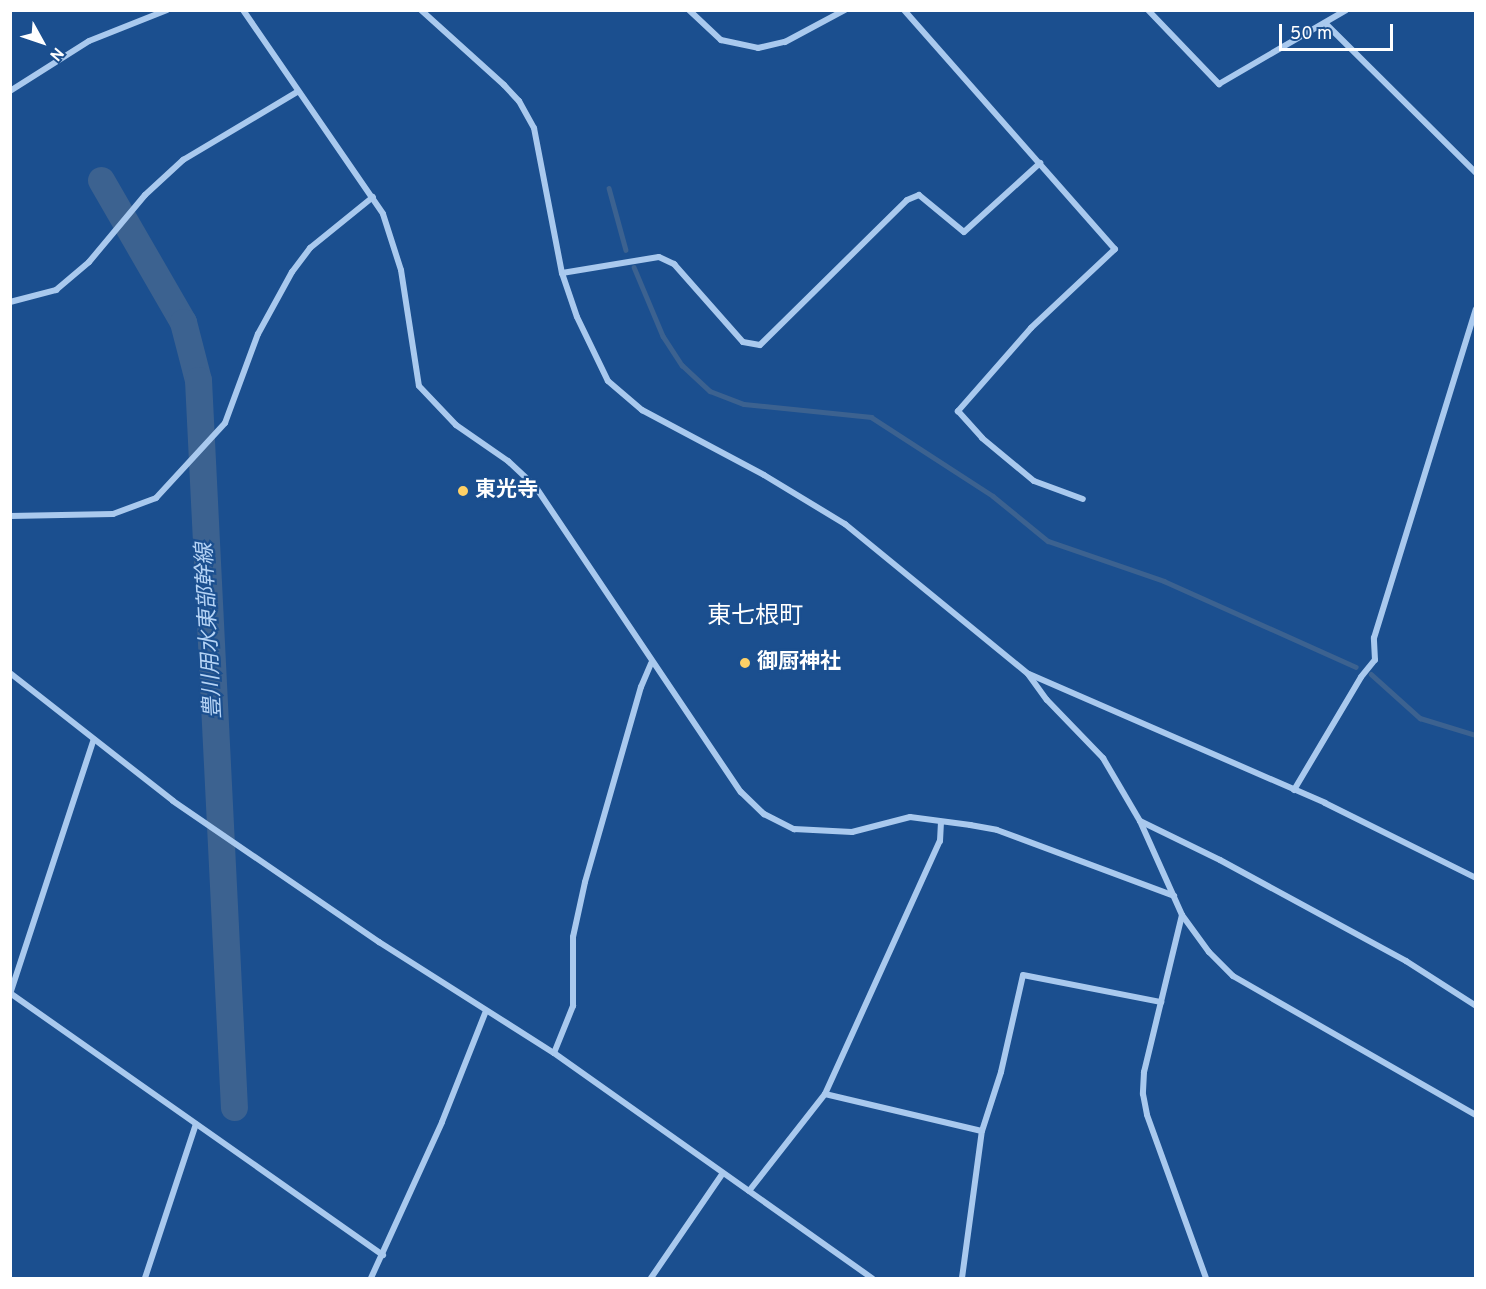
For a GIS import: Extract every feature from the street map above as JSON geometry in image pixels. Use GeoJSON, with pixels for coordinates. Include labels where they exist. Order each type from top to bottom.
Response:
{"type":"FeatureCollection","features":[{"type":"Feature","properties":{"kind":"street"},"geometry":{"type":"LineString","coordinates":[[10,91],[90,41],[167,10]]}},
{"type":"Feature","properties":{"kind":"street"},"geometry":{"type":"LineString","coordinates":[[243,10],[297,92],[373,197],[391,232],[401,270],[419,386],[456,425],[535,486],[651,663],[741,792],[764,814],[794,829],[834,833],[910,817],[996,830],[1174,896]]}},
{"type":"Feature","properties":{"kind":"street"},"geometry":{"type":"LineString","coordinates":[[421,10],[504,85],[519,101],[534,128],[562,273],[576,317],[608,381],[642,410],[845,524],[1028,674],[1047,700],[1103,758],[1140,821],[1182,915],[1209,952],[1233,976],[1476,1115]]}},
{"type":"Feature","properties":{"kind":"street"},"geometry":{"type":"LineString","coordinates":[[689,10],[721,40],[758,48],[784,42],[845,10]]}},
{"type":"Feature","properties":{"kind":"street"},"geometry":{"type":"LineString","coordinates":[[904,10],[1115,249],[1031,328],[958,411],[982,438],[1034,482],[1083,499]]}},
{"type":"Feature","properties":{"kind":"street"},"geometry":{"type":"LineString","coordinates":[[1148,10],[1219,84],[1326,25],[1347,10]]}},
{"type":"Feature","properties":{"kind":"street"},"geometry":{"type":"LineString","coordinates":[[1326,25],[1476,173]]}},
{"type":"Feature","properties":{"kind":"street"},"geometry":{"type":"LineString","coordinates":[[10,302],[56,290],[89,262],[133,209],[183,160],[297,92]]}},
{"type":"Feature","properties":{"kind":"street"},"geometry":{"type":"LineString","coordinates":[[562,273],[659,257],[674,264],[743,342],[760,345],[907,200],[919,195],[964,232],[1040,163]]}},
{"type":"Feature","properties":{"kind":"street"},"geometry":{"type":"LineString","coordinates":[[10,516],[113,514],[156,498],[225,423],[258,334],[292,272],[310,248],[373,197]]}},
{"type":"Feature","properties":{"kind":"street"},"geometry":{"type":"LineString","coordinates":[[1294,790],[1361,677],[1375,660],[1374,638],[1476,309]]}},
{"type":"Feature","properties":{"kind":"street"},"geometry":{"type":"LineString","coordinates":[[554,1053],[573,1006],[573,937],[585,882],[641,687],[651,663]]}},
{"type":"Feature","properties":{"kind":"street"},"geometry":{"type":"LineString","coordinates":[[10,674],[173,801],[486,1011],[554,1053],[872,1278]]}},
{"type":"Feature","properties":{"kind":"street"},"geometry":{"type":"LineString","coordinates":[[1028,674],[1374,825],[1476,878]]}},
{"type":"Feature","properties":{"kind":"street"},"geometry":{"type":"LineString","coordinates":[[94,739],[11,994],[383,1255]]}},
{"type":"Feature","properties":{"kind":"street"},"geometry":{"type":"LineString","coordinates":[[1140,821],[1220,860],[1406,961],[1476,1006]]}},
{"type":"Feature","properties":{"kind":"street"},"geometry":{"type":"LineString","coordinates":[[749,1191],[825,1094],[940,841],[941,822]]}},
{"type":"Feature","properties":{"kind":"street"},"geometry":{"type":"LineString","coordinates":[[1182,915],[1144,1072],[1143,1094],[1147,1115],[1206,1278]]}},
{"type":"Feature","properties":{"kind":"street"},"geometry":{"type":"LineString","coordinates":[[962,1278],[982,1131],[1001,1072],[1023,975],[1161,1002]]}},
{"type":"Feature","properties":{"kind":"street"},"geometry":{"type":"LineString","coordinates":[[371,1278],[383,1255],[486,1011]]}},
{"type":"Feature","properties":{"kind":"street"},"geometry":{"type":"LineString","coordinates":[[825,1094],[982,1131]]}},
{"type":"Feature","properties":{"kind":"street"},"geometry":{"type":"LineString","coordinates":[[145,1278],[196,1124]]}},
{"type":"Feature","properties":{"kind":"street"},"geometry":{"type":"LineString","coordinates":[[651,1278],[723,1173]]}},
{"type":"Feature","properties":{"kind":"waterway","name":"豊川用水東部幹線"},"geometry":{"type":"LineString","coordinates":[[101,180],[183,322],[198,380],[234,1107]]}},
{"type":"Feature","properties":{"kind":"waterway"},"geometry":{"type":"LineString","coordinates":[[609,188],[626,250]]}},
{"type":"Feature","properties":{"kind":"waterway"},"geometry":{"type":"LineString","coordinates":[[634,267],[663,336],[682,365],[710,391],[744,404],[871,417],[993,496],[1048,541],[1164,581],[1356,667]]}},
{"type":"Feature","properties":{"kind":"waterway"},"geometry":{"type":"LineString","coordinates":[[1371,674],[1420,718],[1476,735]]}},
{"type":"Feature","properties":{"kind":"place","name":"東光寺"},"geometry":{"type":"Point","coordinates":[463,491]}},
{"type":"Feature","properties":{"kind":"place","name":"御厨神社"},"geometry":{"type":"Point","coordinates":[745,663]}},
{"type":"Feature","properties":{"kind":"district","name":"東七根町"},"geometry":{"type":"Point","coordinates":[755,618]}}]}
